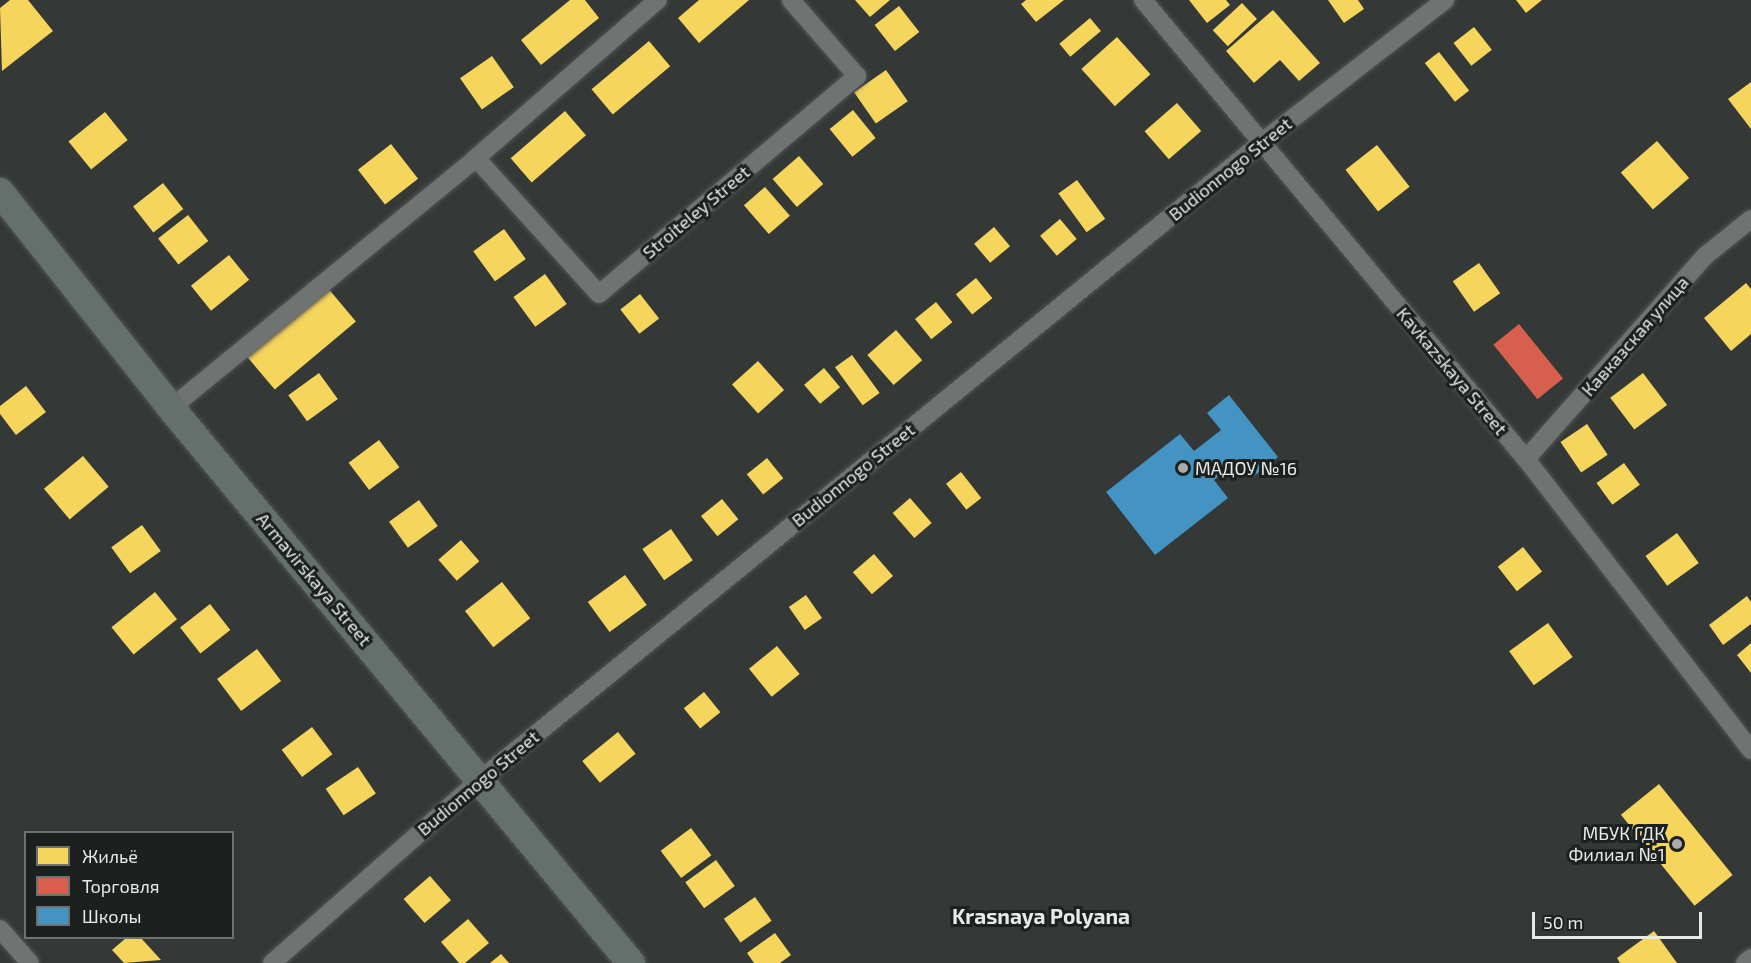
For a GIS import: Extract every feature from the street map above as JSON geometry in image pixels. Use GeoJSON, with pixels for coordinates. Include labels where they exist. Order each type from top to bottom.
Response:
{"type":"FeatureCollection","features":[{"type":"Feature","properties":{"kind":"main road","name":"Armavirskaya Street"},"geometry":{"type":"LineString","coordinates":[[0,192],[171,408],[481,779],[631,963]]}},
{"type":"Feature","properties":{"kind":"street"},"geometry":{"type":"LineString","coordinates":[[171,408],[477,158],[658,0]]}},
{"type":"Feature","properties":{"kind":"street","name":"Stroiteley Street"},"geometry":{"type":"LineString","coordinates":[[477,158],[599,294],[856,76],[791,0]]}},
{"type":"Feature","properties":{"kind":"street","name":"Kavkazskaya Street"},"geometry":{"type":"LineString","coordinates":[[1143,0],[1526,459],[1751,750]]}},
{"type":"Feature","properties":{"kind":"street","name":"Budionnogo Street"},"geometry":{"type":"LineString","coordinates":[[272,963],[481,779],[1262,142],[1445,0]]}},
{"type":"Feature","properties":{"kind":"street","name":"Кавказская улица"},"geometry":{"type":"LineString","coordinates":[[1526,459],[1705,256],[1751,219]]}},
{"type":"Feature","properties":{"kind":"street"},"geometry":{"type":"LineString","coordinates":[[0,929],[30,963]]}},
{"type":"Feature","properties":{"kind":"street"},"geometry":{"type":"LineString","coordinates":[[1745,963],[1751,958]]}},
{"type":"Feature","properties":{"kind":"building: Жильё"},"geometry":{"type":"Polygon","coordinates":[[[10,0],[28,0],[53,31],[2,71],[0,8],[10,0]]]}},
{"type":"Feature","properties":{"kind":"building: Жильё"},"geometry":{"type":"Polygon","coordinates":[[[570,0],[585,0],[599,18],[541,65],[521,40],[570,0]]]}},
{"type":"Feature","properties":{"kind":"building: Жильё"},"geometry":{"type":"Polygon","coordinates":[[[699,0],[749,0],[699,43],[678,18],[699,0]]]}},
{"type":"Feature","properties":{"kind":"building: Жильё"},"geometry":{"type":"Polygon","coordinates":[[[855,0],[890,0],[870,17],[855,0]]]}},
{"type":"Feature","properties":{"kind":"building: Жильё"},"geometry":{"type":"Polygon","coordinates":[[[1026,0],[1064,0],[1036,22],[1021,4],[1026,0]]]}},
{"type":"Feature","properties":{"kind":"building: Жильё"},"geometry":{"type":"Polygon","coordinates":[[[1189,0],[1226,0],[1230,5],[1207,23],[1189,0]]]}},
{"type":"Feature","properties":{"kind":"building: Жильё"},"geometry":{"type":"Polygon","coordinates":[[[1328,0],[1358,0],[1364,9],[1344,23],[1328,0]]]}},
{"type":"Feature","properties":{"kind":"building: Жильё"},"geometry":{"type":"Polygon","coordinates":[[[1516,0],[1542,0],[1526,13],[1516,0]]]}},
{"type":"Feature","properties":{"kind":"building: Жильё"},"geometry":{"type":"Polygon","coordinates":[[[1242,3],[1257,19],[1228,46],[1213,30],[1242,3]]]}},
{"type":"Feature","properties":{"kind":"building: Жильё"},"geometry":{"type":"Polygon","coordinates":[[[899,6],[919,32],[895,51],[875,25],[899,6]]]}},
{"type":"Feature","properties":{"kind":"building: Жильё"},"geometry":{"type":"Polygon","coordinates":[[[1273,10],[1320,63],[1299,81],[1280,60],[1254,83],[1226,51],[1273,10]]]}},
{"type":"Feature","properties":{"kind":"building: Жильё"},"geometry":{"type":"Polygon","coordinates":[[[1090,18],[1101,31],[1070,57],[1059,44],[1090,18]]]}},
{"type":"Feature","properties":{"kind":"building: Жильё"},"geometry":{"type":"Polygon","coordinates":[[[1474,27],[1492,50],[1471,66],[1454,43],[1474,27]]]}},
{"type":"Feature","properties":{"kind":"building: Жильё"},"geometry":{"type":"Polygon","coordinates":[[[1117,37],[1150,74],[1115,106],[1081,69],[1117,37]]]}},
{"type":"Feature","properties":{"kind":"building: Жильё"},"geometry":{"type":"Polygon","coordinates":[[[649,41],[670,66],[613,114],[592,89],[649,41]]]}},
{"type":"Feature","properties":{"kind":"building: Жильё"},"geometry":{"type":"Polygon","coordinates":[[[1439,52],[1469,91],[1455,102],[1425,63],[1439,52]]]}},
{"type":"Feature","properties":{"kind":"building: Жильё"},"geometry":{"type":"Polygon","coordinates":[[[492,56],[514,87],[482,109],[460,78],[492,56]]]}},
{"type":"Feature","properties":{"kind":"building: Жильё"},"geometry":{"type":"Polygon","coordinates":[[[886,70],[908,101],[876,123],[854,92],[886,70]]]}},
{"type":"Feature","properties":{"kind":"building: Жильё"},"geometry":{"type":"Polygon","coordinates":[[[1751,82],[1751,129],[1728,99],[1751,82]]]}},
{"type":"Feature","properties":{"kind":"building: Жильё"},"geometry":{"type":"Polygon","coordinates":[[[1177,103],[1201,131],[1169,159],[1145,131],[1177,103]]]}},
{"type":"Feature","properties":{"kind":"building: Жильё"},"geometry":{"type":"Polygon","coordinates":[[[853,110],[876,138],[852,157],[830,129],[853,110]]]}},
{"type":"Feature","properties":{"kind":"building: Жильё"},"geometry":{"type":"Polygon","coordinates":[[[565,111],[586,135],[532,182],[511,158],[565,111]]]}},
{"type":"Feature","properties":{"kind":"building: Жильё"},"geometry":{"type":"Polygon","coordinates":[[[105,112],[128,140],[91,170],[68,142],[105,112]]]}},
{"type":"Feature","properties":{"kind":"building: Жильё"},"geometry":{"type":"Polygon","coordinates":[[[1657,141],[1689,178],[1653,209],[1621,172],[1657,141]]]}},
{"type":"Feature","properties":{"kind":"building: Жильё"},"geometry":{"type":"Polygon","coordinates":[[[391,144],[418,179],[385,205],[358,170],[391,144]]]}},
{"type":"Feature","properties":{"kind":"building: Жильё"},"geometry":{"type":"Polygon","coordinates":[[[1377,145],[1410,187],[1378,211],[1345,170],[1377,145]]]}},
{"type":"Feature","properties":{"kind":"building: Жильё"},"geometry":{"type":"Polygon","coordinates":[[[799,156],[823,184],[797,207],[773,179],[799,156]]]}},
{"type":"Feature","properties":{"kind":"building: Жильё"},"geometry":{"type":"Polygon","coordinates":[[[1077,180],[1105,219],[1087,232],[1058,194],[1077,180]]]}},
{"type":"Feature","properties":{"kind":"building: Жильё"},"geometry":{"type":"Polygon","coordinates":[[[163,183],[183,209],[153,232],[133,206],[163,183]]]}},
{"type":"Feature","properties":{"kind":"building: Жильё"},"geometry":{"type":"Polygon","coordinates":[[[765,187],[790,216],[769,234],[744,205],[765,187]]]}},
{"type":"Feature","properties":{"kind":"building: Жильё"},"geometry":{"type":"Polygon","coordinates":[[[188,215],[208,241],[178,264],[158,238],[188,215]]]}},
{"type":"Feature","properties":{"kind":"building: Жильё"},"geometry":{"type":"Polygon","coordinates":[[[1060,219],[1077,239],[1057,256],[1040,236],[1060,219]]]}},
{"type":"Feature","properties":{"kind":"building: Жильё"},"geometry":{"type":"Polygon","coordinates":[[[994,227],[1010,246],[990,263],[974,244],[994,227]]]}},
{"type":"Feature","properties":{"kind":"building: Жильё"},"geometry":{"type":"Polygon","coordinates":[[[504,229],[526,259],[495,281],[473,251],[504,229]]]}},
{"type":"Feature","properties":{"kind":"building: Жильё"},"geometry":{"type":"Polygon","coordinates":[[[229,255],[249,280],[211,311],[191,286],[229,255]]]}},
{"type":"Feature","properties":{"kind":"building: Жильё"},"geometry":{"type":"Polygon","coordinates":[[[1479,263],[1500,293],[1474,312],[1453,281],[1479,263]]]}},
{"type":"Feature","properties":{"kind":"building: Жильё"},"geometry":{"type":"Polygon","coordinates":[[[545,274],[567,304],[535,327],[513,297],[545,274]]]}},
{"type":"Feature","properties":{"kind":"building: Жильё"},"geometry":{"type":"Polygon","coordinates":[[[976,278],[992,298],[972,315],[956,294],[976,278]]]}},
{"type":"Feature","properties":{"kind":"building: Жильё"},"geometry":{"type":"Polygon","coordinates":[[[1746,283],[1751,289],[1751,334],[1731,351],[1704,318],[1746,283]]]}},
{"type":"Feature","properties":{"kind":"building: Жильё"},"geometry":{"type":"Polygon","coordinates":[[[327,287],[356,321],[275,390],[246,355],[327,287]]]}},
{"type":"Feature","properties":{"kind":"building: Жильё"},"geometry":{"type":"Polygon","coordinates":[[[640,294],[659,318],[639,334],[620,309],[640,294]]]}},
{"type":"Feature","properties":{"kind":"building: Жильё"},"geometry":{"type":"Polygon","coordinates":[[[936,302],[952,322],[931,339],[915,319],[936,302]]]}},
{"type":"Feature","properties":{"kind":"building: Жильё"},"geometry":{"type":"Polygon","coordinates":[[[896,330],[922,360],[894,385],[867,355],[896,330]]]}},
{"type":"Feature","properties":{"kind":"building: Жильё"},"geometry":{"type":"Polygon","coordinates":[[[852,355],[880,393],[863,405],[835,367],[852,355]]]}},
{"type":"Feature","properties":{"kind":"building: Жильё"},"geometry":{"type":"Polygon","coordinates":[[[758,361],[784,390],[758,413],[732,384],[758,361]]]}},
{"type":"Feature","properties":{"kind":"building: Жильё"},"geometry":{"type":"Polygon","coordinates":[[[824,368],[840,387],[820,404],[804,385],[824,368]]]}},
{"type":"Feature","properties":{"kind":"building: Жильё"},"geometry":{"type":"Polygon","coordinates":[[[319,373],[338,399],[307,421],[288,395],[319,373]]]}},
{"type":"Feature","properties":{"kind":"building: Жильё"},"geometry":{"type":"Polygon","coordinates":[[[1643,373],[1667,405],[1634,430],[1610,398],[1643,373]]]}},
{"type":"Feature","properties":{"kind":"building: Жильё"},"geometry":{"type":"Polygon","coordinates":[[[26,386],[46,412],[16,435],[0,414],[0,406],[26,386]]]}},
{"type":"Feature","properties":{"kind":"building: Жильё"},"geometry":{"type":"Polygon","coordinates":[[[1587,424],[1608,455],[1581,473],[1560,442],[1587,424]]]}},
{"type":"Feature","properties":{"kind":"building: Жильё"},"geometry":{"type":"Polygon","coordinates":[[[379,440],[399,467],[369,490],[349,463],[379,440]]]}},
{"type":"Feature","properties":{"kind":"building: Жильё"},"geometry":{"type":"Polygon","coordinates":[[[83,456],[109,487],[70,519],[44,489],[83,456]]]}},
{"type":"Feature","properties":{"kind":"building: Жильё"},"geometry":{"type":"Polygon","coordinates":[[[767,458],[783,478],[763,495],[747,474],[767,458]]]}},
{"type":"Feature","properties":{"kind":"building: Жильё"},"geometry":{"type":"Polygon","coordinates":[[[1624,463],[1640,485],[1612,505],[1596,483],[1624,463]]]}},
{"type":"Feature","properties":{"kind":"building: Жильё"},"geometry":{"type":"Polygon","coordinates":[[[961,472],[981,498],[966,510],[946,484],[961,472]]]}},
{"type":"Feature","properties":{"kind":"building: Жильё"},"geometry":{"type":"Polygon","coordinates":[[[910,498],[932,523],[914,538],[893,513],[910,498]]]}},
{"type":"Feature","properties":{"kind":"building: Жильё"},"geometry":{"type":"Polygon","coordinates":[[[722,499],[738,519],[717,536],[701,516],[722,499]]]}},
{"type":"Feature","properties":{"kind":"building: Жильё"},"geometry":{"type":"Polygon","coordinates":[[[419,500],[438,526],[408,548],[389,522],[419,500]]]}},
{"type":"Feature","properties":{"kind":"building: Жильё"},"geometry":{"type":"Polygon","coordinates":[[[142,525],[161,551],[130,573],[111,547],[142,525]]]}},
{"type":"Feature","properties":{"kind":"building: Жильё"},"geometry":{"type":"Polygon","coordinates":[[[671,529],[693,560],[664,580],[642,549],[671,529]]]}},
{"type":"Feature","properties":{"kind":"building: Жильё"},"geometry":{"type":"Polygon","coordinates":[[[1677,533],[1699,563],[1667,586],[1645,556],[1677,533]]]}},
{"type":"Feature","properties":{"kind":"building: Жильё"},"geometry":{"type":"Polygon","coordinates":[[[461,540],[479,561],[457,581],[438,560],[461,540]]]}},
{"type":"Feature","properties":{"kind":"building: Жильё"},"geometry":{"type":"Polygon","coordinates":[[[1523,547],[1542,571],[1517,591],[1498,567],[1523,547]]]}},
{"type":"Feature","properties":{"kind":"building: Жильё"},"geometry":{"type":"Polygon","coordinates":[[[874,554],[893,576],[872,594],[853,572],[874,554]]]}},
{"type":"Feature","properties":{"kind":"building: Жильё"},"geometry":{"type":"Polygon","coordinates":[[[625,575],[647,605],[610,632],[588,602],[625,575]]]}},
{"type":"Feature","properties":{"kind":"building: Жильё"},"geometry":{"type":"Polygon","coordinates":[[[502,582],[530,618],[493,647],[465,611],[502,582]]]}},
{"type":"Feature","properties":{"kind":"building: Жильё"},"geometry":{"type":"Polygon","coordinates":[[[155,592],[177,619],[134,654],[111,627],[155,592]]]}},
{"type":"Feature","properties":{"kind":"building: Жильё"},"geometry":{"type":"Polygon","coordinates":[[[806,595],[822,618],[805,630],[789,607],[806,595]]]}},
{"type":"Feature","properties":{"kind":"building: Жильё"},"geometry":{"type":"Polygon","coordinates":[[[1747,596],[1751,602],[1751,624],[1723,645],[1709,625],[1747,596]]]}},
{"type":"Feature","properties":{"kind":"building: Жильё"},"geometry":{"type":"Polygon","coordinates":[[[210,604],[230,630],[200,653],[180,627],[210,604]]]}},
{"type":"Feature","properties":{"kind":"building: Жильё"},"geometry":{"type":"Polygon","coordinates":[[[1548,623],[1573,657],[1534,685],[1509,651],[1548,623]]]}},
{"type":"Feature","properties":{"kind":"building: Жильё"},"geometry":{"type":"Polygon","coordinates":[[[1751,643],[1751,673],[1737,655],[1751,643]]]}},
{"type":"Feature","properties":{"kind":"building: Жильё"},"geometry":{"type":"Polygon","coordinates":[[[777,646],[800,674],[772,697],[749,669],[777,646]]]}},
{"type":"Feature","properties":{"kind":"building: Жильё"},"geometry":{"type":"Polygon","coordinates":[[[257,649],[281,681],[241,711],[217,679],[257,649]]]}},
{"type":"Feature","properties":{"kind":"building: Жильё"},"geometry":{"type":"Polygon","coordinates":[[[704,692],[720,712],[700,729],[684,708],[704,692]]]}},
{"type":"Feature","properties":{"kind":"building: Жильё"},"geometry":{"type":"Polygon","coordinates":[[[312,727],[332,754],[302,777],[282,750],[312,727]]]}},
{"type":"Feature","properties":{"kind":"building: Жильё"},"geometry":{"type":"Polygon","coordinates":[[[618,732],[636,754],[600,783],[582,761],[618,732]]]}},
{"type":"Feature","properties":{"kind":"building: Жильё"},"geometry":{"type":"Polygon","coordinates":[[[358,767],[376,794],[344,815],[326,789],[358,767]]]}},
{"type":"Feature","properties":{"kind":"building: Жильё","name":"МБУК ГДК Филиал №1"},"geometry":{"type":"Polygon","coordinates":[[[1659,784],[1733,875],[1695,906],[1621,815],[1659,784]]]}},
{"type":"Feature","properties":{"kind":"building: Жильё"},"geometry":{"type":"Polygon","coordinates":[[[691,828],[711,855],[681,878],[661,851],[691,828]]]}},
{"type":"Feature","properties":{"kind":"building: Жильё"},"geometry":{"type":"Polygon","coordinates":[[[716,860],[735,886],[704,908],[685,882],[716,860]]]}},
{"type":"Feature","properties":{"kind":"building: Жильё"},"geometry":{"type":"Polygon","coordinates":[[[430,876],[451,900],[425,923],[404,899],[430,876]]]}},
{"type":"Feature","properties":{"kind":"building: Жильё"},"geometry":{"type":"Polygon","coordinates":[[[755,897],[772,921],[741,943],[724,919],[755,897]]]}},
{"type":"Feature","properties":{"kind":"building: Жильё"},"geometry":{"type":"Polygon","coordinates":[[[468,919],[489,943],[465,963],[459,963],[441,942],[468,919]]]}},
{"type":"Feature","properties":{"kind":"building: Жильё"},"geometry":{"type":"Polygon","coordinates":[[[1654,931],[1677,963],[1620,963],[1617,958],[1654,931]]]}},
{"type":"Feature","properties":{"kind":"building: Жильё"},"geometry":{"type":"Polygon","coordinates":[[[775,933],[791,955],[780,963],[754,963],[747,953],[775,933]]]}},
{"type":"Feature","properties":{"kind":"building: Жильё"},"geometry":{"type":"Polygon","coordinates":[[[125,939],[142,939],[161,960],[124,963],[112,950],[125,939]]]}},
{"type":"Feature","properties":{"kind":"building: Жильё"},"geometry":{"type":"Polygon","coordinates":[[[501,954],[509,963],[490,963],[501,954]]]}},
{"type":"Feature","properties":{"kind":"building: Торговля"},"geometry":{"type":"Polygon","coordinates":[[[1519,324],[1563,378],[1537,399],[1493,345],[1519,324]]]}},
{"type":"Feature","properties":{"kind":"building: Школы","name":"МАДОУ №16"},"geometry":{"type":"Polygon","coordinates":[[[1229,395],[1278,457],[1253,477],[1240,460],[1214,480],[1228,498],[1155,555],[1106,492],[1180,434],[1194,451],[1221,430],[1207,413],[1229,395]]]}},
{"type":"Feature","properties":{"kind":"place","name":"МАДОУ №16"},"geometry":{"type":"Point","coordinates":[1183,468]}},
{"type":"Feature","properties":{"kind":"place","name":"МБУК ГДК Филиал №1"},"geometry":{"type":"Point","coordinates":[1677,844]}},
{"type":"Feature","properties":{"kind":"district","name":"Krasnaya Polyana"},"geometry":{"type":"Point","coordinates":[1041,916]}}]}
